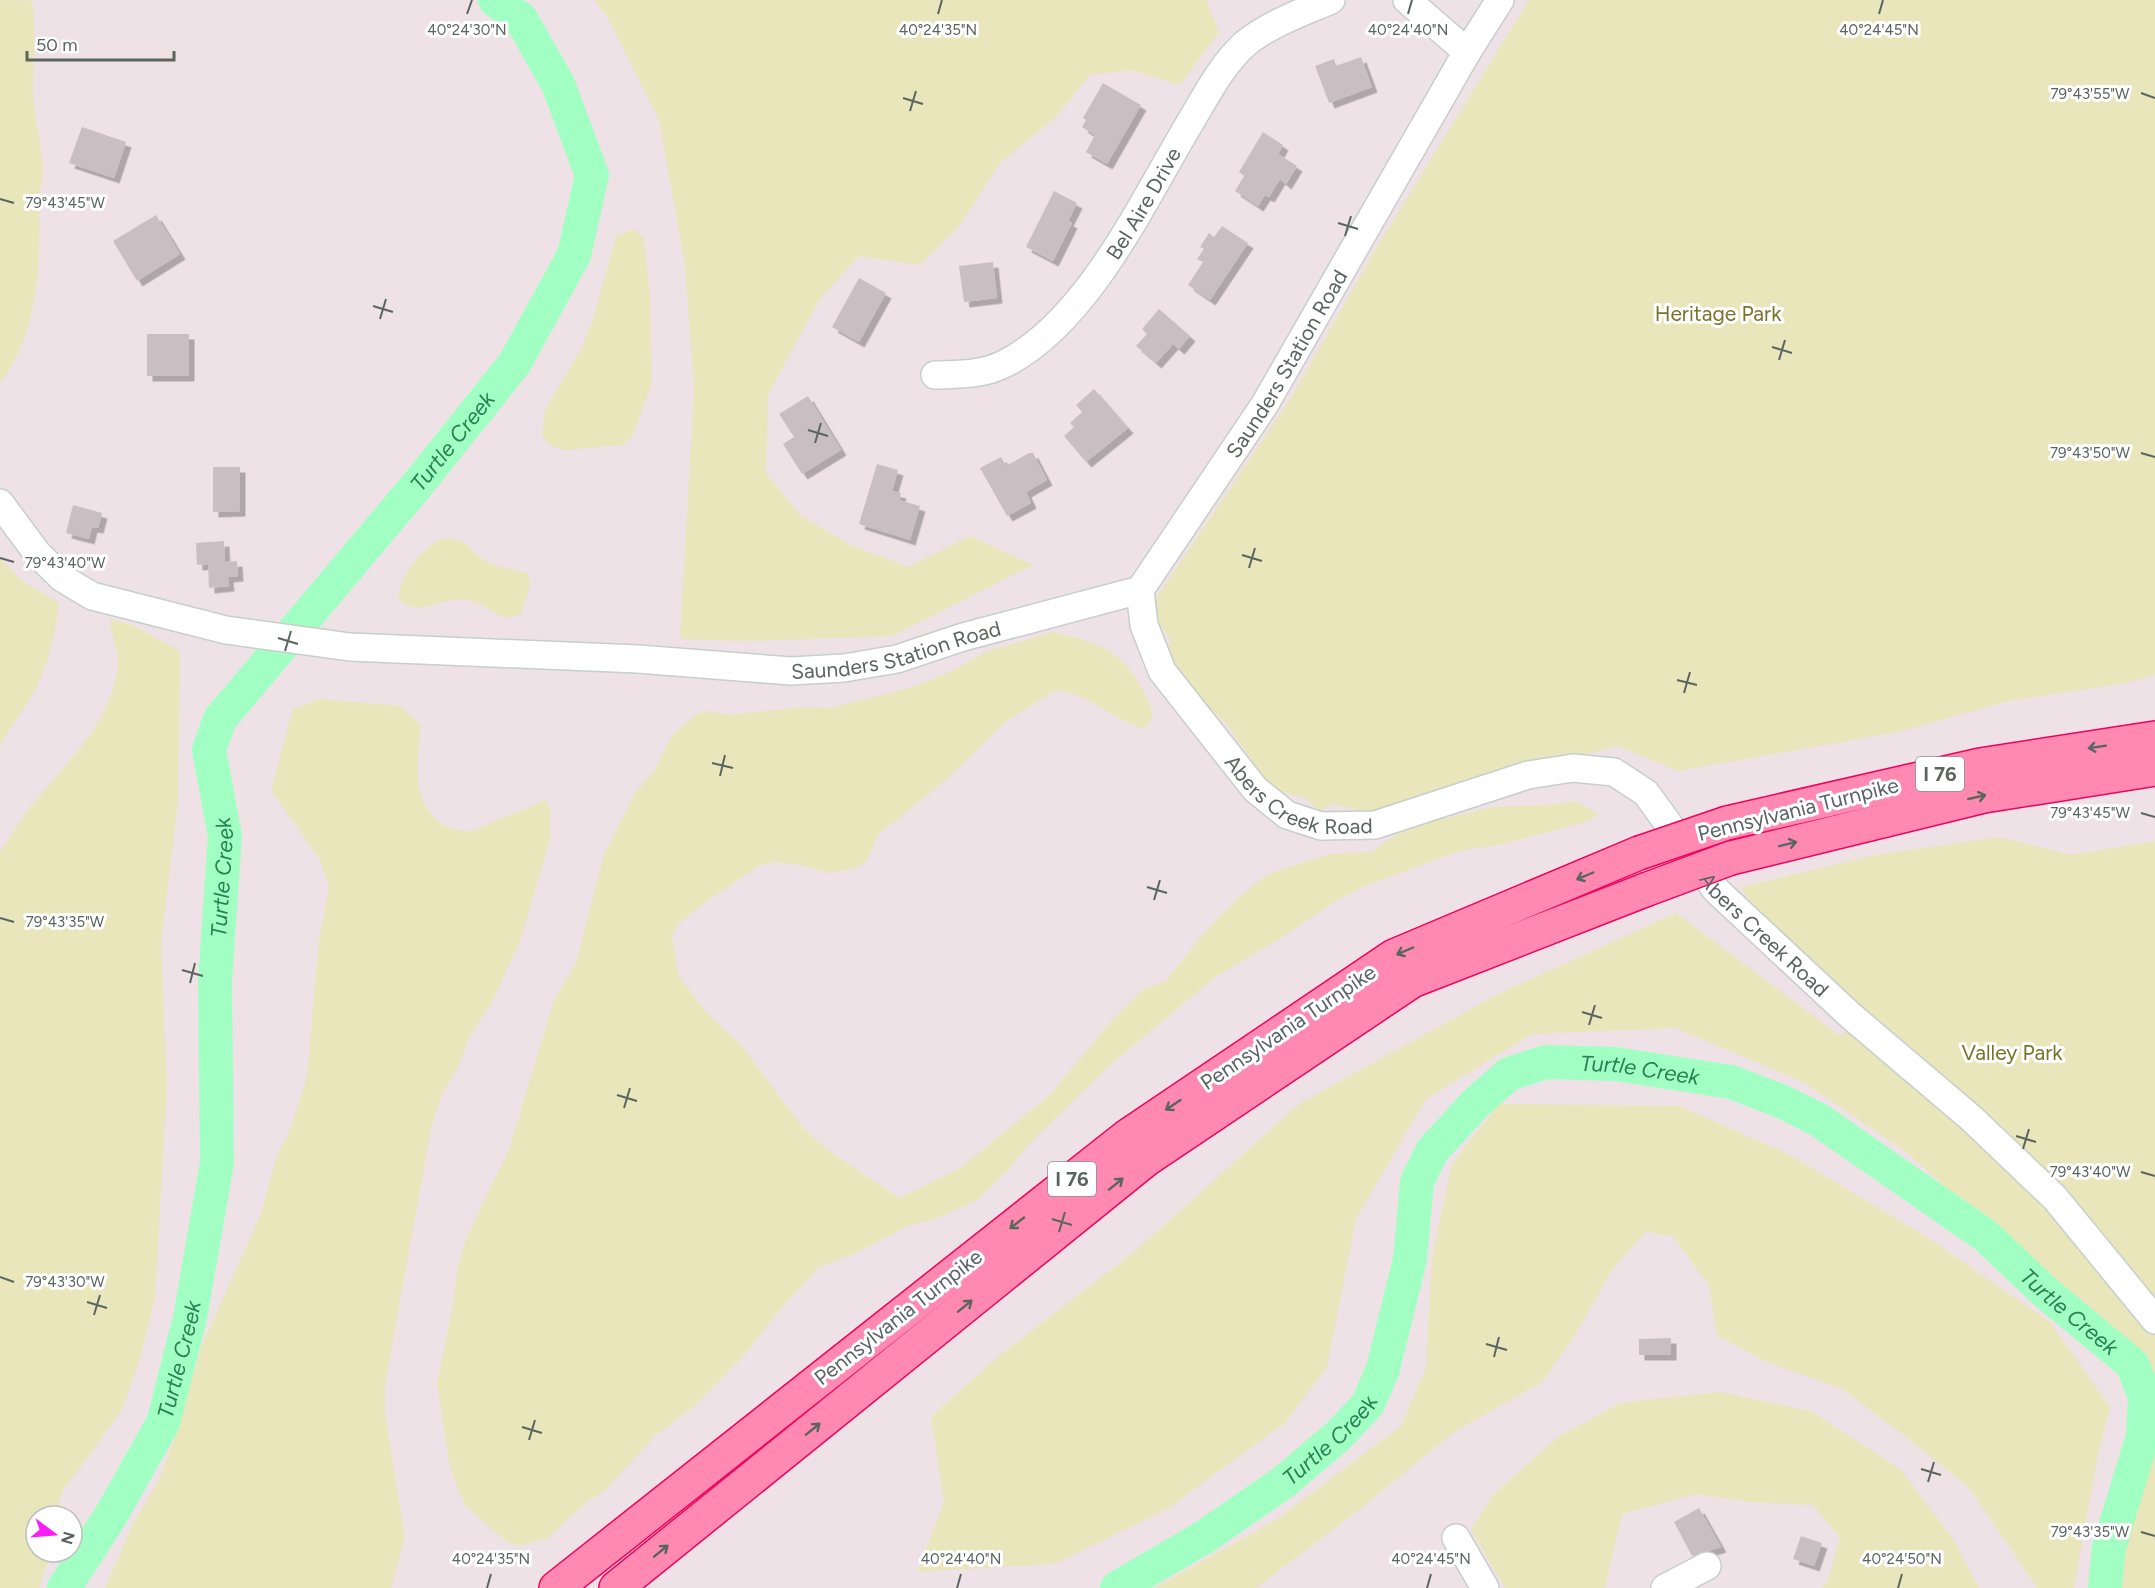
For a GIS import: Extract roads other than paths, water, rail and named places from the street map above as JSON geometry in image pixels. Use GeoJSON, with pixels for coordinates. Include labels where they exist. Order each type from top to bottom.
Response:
{"type":"FeatureCollection","features":[{"type":"Feature","properties":{"kind":"highway","name":"Pennsylvania Turnpike"},"geometry":{"type":"LineString","coordinates":[[556,1588],[1145,1123],[1394,956],[1639,853],[1727,823],[1980,765],[2155,738]]}},
{"type":"Feature","properties":{"kind":"highway","name":"Pennsylvania Turnpike"},"geometry":{"type":"LineString","coordinates":[[616,1588],[1147,1159],[1412,981],[1731,858],[1984,796],[2155,769]]}},
{"type":"Feature","properties":{"kind":"street","name":"Bel Aire Drive"},"geometry":{"type":"LineString","coordinates":[[935,375],[975,374],[1005,364],[1035,346],[1079,303],[1116,248],[1217,78],[1246,43],[1281,21],[1331,0]]}},
{"type":"Feature","properties":{"kind":"street"},"geometry":{"type":"LineString","coordinates":[[1407,0],[1467,52]]}},
{"type":"Feature","properties":{"kind":"street","name":"Saunders Station Road"},"geometry":{"type":"LineString","coordinates":[[0,503],[37,554],[62,578],[92,596],[226,630],[350,647],[638,658],[791,671],[844,668],[897,659],[963,637],[1140,590],[1265,404],[1467,52],[1500,0]]}},
{"type":"Feature","properties":{"kind":"street","name":"Abers Creek Road"},"geometry":{"type":"LineString","coordinates":[[1140,590],[1144,625],[1162,671],[1255,789],[1287,815],[1320,826],[1375,825],[1528,774],[1573,768],[1614,772],[1646,792],[1716,890],[1851,1016],[1971,1118],[2055,1198],[2155,1320]]}},
{"type":"Feature","properties":{"kind":"street"},"geometry":{"type":"LineString","coordinates":[[1456,1538],[1485,1588]]}},
{"type":"Feature","properties":{"kind":"street"},"geometry":{"type":"LineString","coordinates":[[1665,1588],[1707,1566]]}},
{"type":"Feature","properties":{"kind":"waterway","name":"Turtle Creek"},"geometry":{"type":"LineString","coordinates":[[64,1588],[110,1517],[163,1423],[190,1318],[217,1163],[215,981],[225,836],[209,750],[220,719],[418,484],[514,364],[574,255],[592,175],[558,84],[521,19],[495,0]]}},
{"type":"Feature","properties":{"kind":"waterway","name":"Turtle Creek"},"geometry":{"type":"LineString","coordinates":[[1117,1588],[1206,1536],[1285,1481],[1339,1435],[1368,1404],[1383,1369],[1410,1259],[1417,1182],[1432,1151],[1476,1103],[1509,1074],[1546,1062],[1615,1064],[1731,1082],[1783,1102],[1819,1120],[1986,1236],[2045,1292],[2132,1364],[2145,1396],[2143,1436],[2109,1547],[2105,1588]]}},
{"type":"Feature","properties":{"kind":"park label","name":"Heritage Park"},"geometry":{"type":"Point","coordinates":[1718,313]}},
{"type":"Feature","properties":{"kind":"park label","name":"Valley Park"},"geometry":{"type":"Point","coordinates":[2012,1052]}}]}
